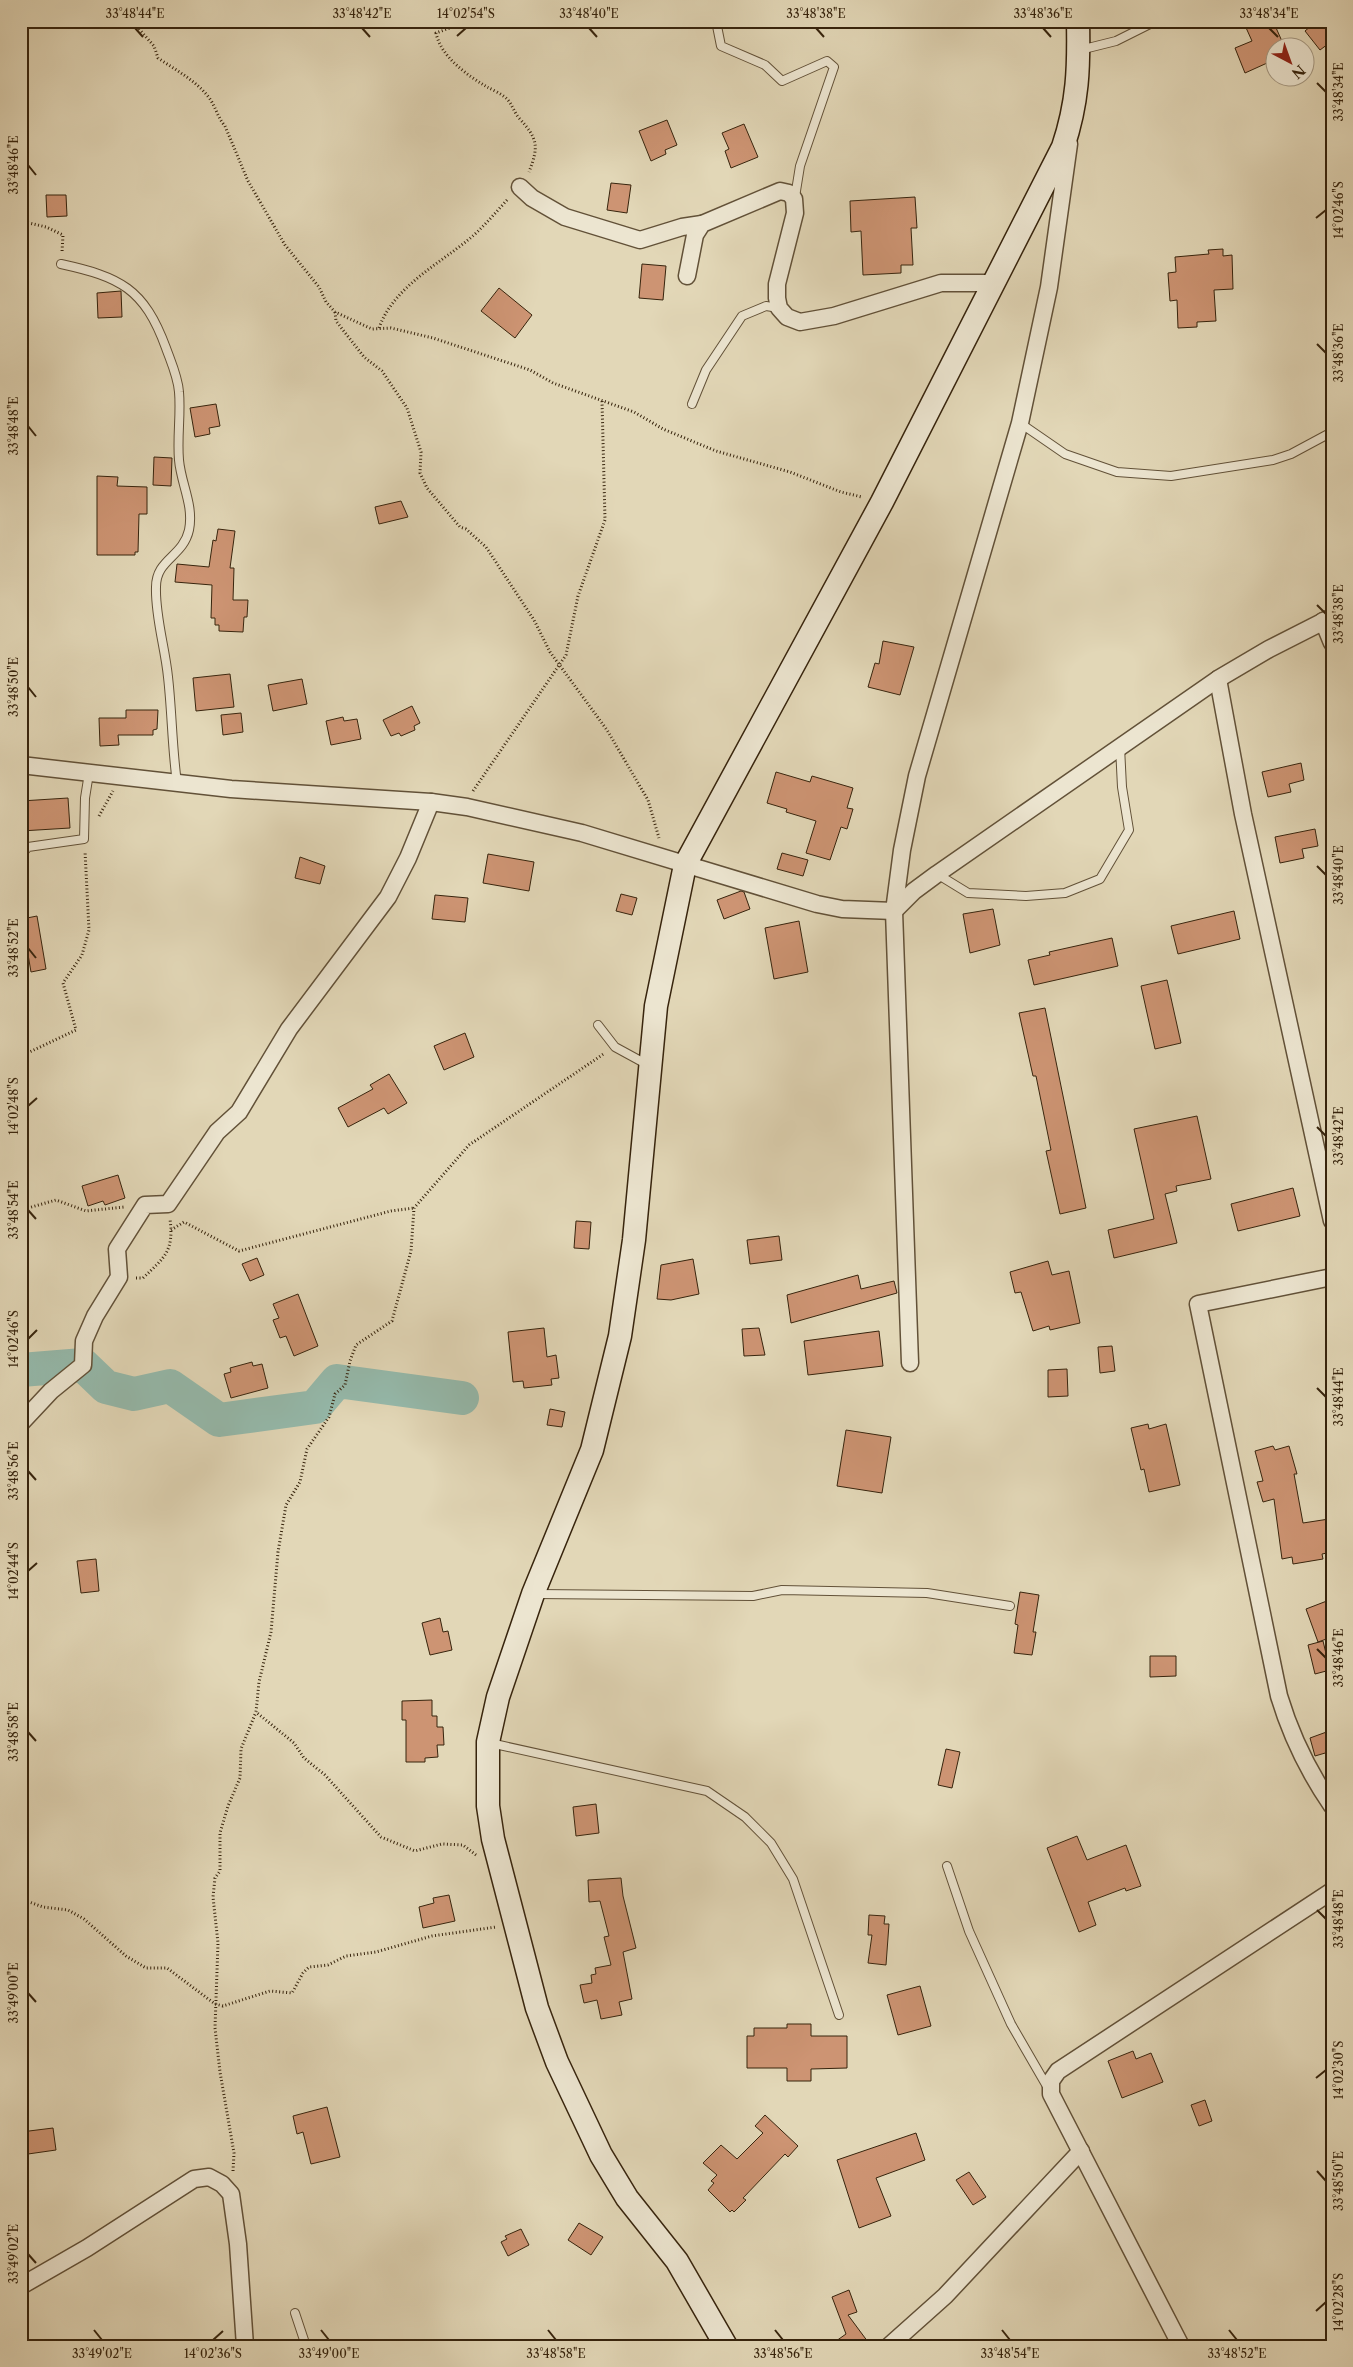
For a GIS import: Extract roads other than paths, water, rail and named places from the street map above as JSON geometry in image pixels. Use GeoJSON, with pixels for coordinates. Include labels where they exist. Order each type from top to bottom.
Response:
{"type":"FeatureCollection","features":[{"type":"Feature","properties":{"kind":"street"},"geometry":{"type":"LineString","coordinates":[[910,1363],[894,912],[902,850],[917,776],[1020,423],[1049,287],[1074,115],[1078,21]]}},
{"type":"Feature","properties":{"kind":"street"},"geometry":{"type":"LineString","coordinates":[[726,2346],[677,2261],[627,2198],[601,2155],[580,2114],[537,2008],[500,1870],[488,1806],[488,1742],[498,1697],[533,1594],[592,1450],[620,1336],[634,1240],[649,1066],[675,861],[882,502],[993,283],[1048,180],[1063,147],[1074,115]]}},
{"type":"Feature","properties":{"kind":"street"},"geometry":{"type":"LineString","coordinates":[[520,187],[532,198],[565,217],[640,240],[682,227],[702,224],[780,191],[789,192],[794,199],[796,213],[777,284],[779,308],[788,317],[800,322],[834,316],[941,283],[993,283]]}},
{"type":"Feature","properties":{"kind":"street"},"geometry":{"type":"LineString","coordinates":[[687,276],[695,235],[702,224]]}},
{"type":"Feature","properties":{"kind":"street"},"geometry":{"type":"LineString","coordinates":[[21,765],[231,789],[467,806],[582,833],[817,904],[842,909],[894,912],[914,891],[937,874],[1218,680],[1269,649],[1327,619],[1332,643]]}},
{"type":"Feature","properties":{"kind":"street"},"geometry":{"type":"LineString","coordinates":[[1218,680],[1243,814],[1332,1221]]}},
{"type":"Feature","properties":{"kind":"street"},"geometry":{"type":"LineString","coordinates":[[21,1423],[51,1391],[83,1365],[84,1341],[95,1316],[119,1277],[117,1250],[145,1205],[168,1204],[217,1132],[238,1112],[289,1029],[388,897],[408,858],[431,802]]}},
{"type":"Feature","properties":{"kind":"street"},"geometry":{"type":"LineString","coordinates":[[1332,1277],[1198,1304],[1279,1696],[1289,1730],[1300,1754],[1332,1806]]}},
{"type":"Feature","properties":{"kind":"street"},"geometry":{"type":"LineString","coordinates":[[1181,2346],[1051,2094],[1051,2081],[1058,2072],[1332,1891]]}},
{"type":"Feature","properties":{"kind":"street"},"geometry":{"type":"LineString","coordinates":[[889,2346],[944,2296],[1081,2151]]}},
{"type":"Feature","properties":{"kind":"street"},"geometry":{"type":"LineString","coordinates":[[21,2286],[87,2248],[194,2180],[209,2177],[222,2184],[231,2194],[238,2244],[245,2346]]}},
{"type":"Feature","properties":{"kind":"lane"},"geometry":{"type":"LineString","coordinates":[[716,21],[721,46],[765,65],[782,81],[827,61],[834,67],[800,166],[794,199]]}},
{"type":"Feature","properties":{"kind":"lane"},"geometry":{"type":"LineString","coordinates":[[1078,50],[1116,41],[1156,21]]}},
{"type":"Feature","properties":{"kind":"lane"},"geometry":{"type":"LineString","coordinates":[[61,264],[91,271],[117,280],[135,294],[150,312],[163,341],[179,390],[179,463],[189,500],[190,522],[184,545],[178,553],[162,564],[156,587],[168,677],[172,748],[177,783]]}},
{"type":"Feature","properties":{"kind":"lane"},"geometry":{"type":"LineString","coordinates":[[692,404],[706,370],[742,316],[766,306],[779,308]]}},
{"type":"Feature","properties":{"kind":"lane"},"geometry":{"type":"LineString","coordinates":[[1020,423],[1065,454],[1117,472],[1171,476],[1273,460],[1291,454],[1332,432]]}},
{"type":"Feature","properties":{"kind":"lane"},"geometry":{"type":"LineString","coordinates":[[937,874],[968,893],[1026,896],[1065,893],[1100,879],[1129,830],[1122,787],[1120,747]]}},
{"type":"Feature","properties":{"kind":"lane"},"geometry":{"type":"LineString","coordinates":[[21,855],[28,847],[84,839],[85,798],[89,773]]}},
{"type":"Feature","properties":{"kind":"lane"},"geometry":{"type":"LineString","coordinates":[[598,1025],[615,1047],[649,1066]]}},
{"type":"Feature","properties":{"kind":"lane"},"geometry":{"type":"LineString","coordinates":[[533,1594],[753,1596],[782,1590],[927,1594],[1010,1606]]}},
{"type":"Feature","properties":{"kind":"lane"},"geometry":{"type":"LineString","coordinates":[[488,1742],[708,1791],[745,1817],[771,1842],[793,1879],[839,2015]]}},
{"type":"Feature","properties":{"kind":"lane"},"geometry":{"type":"LineString","coordinates":[[947,1866],[969,1931],[1011,2024],[1051,2094]]}},
{"type":"Feature","properties":{"kind":"lane"},"geometry":{"type":"LineString","coordinates":[[295,2313],[306,2346]]}},
{"type":"Feature","properties":{"kind":"waterway"},"geometry":{"type":"LineString","coordinates":[[21,1370],[83,1365],[106,1387],[134,1394],[170,1386],[219,1420],[315,1407],[337,1381],[462,1398]]}}]}
